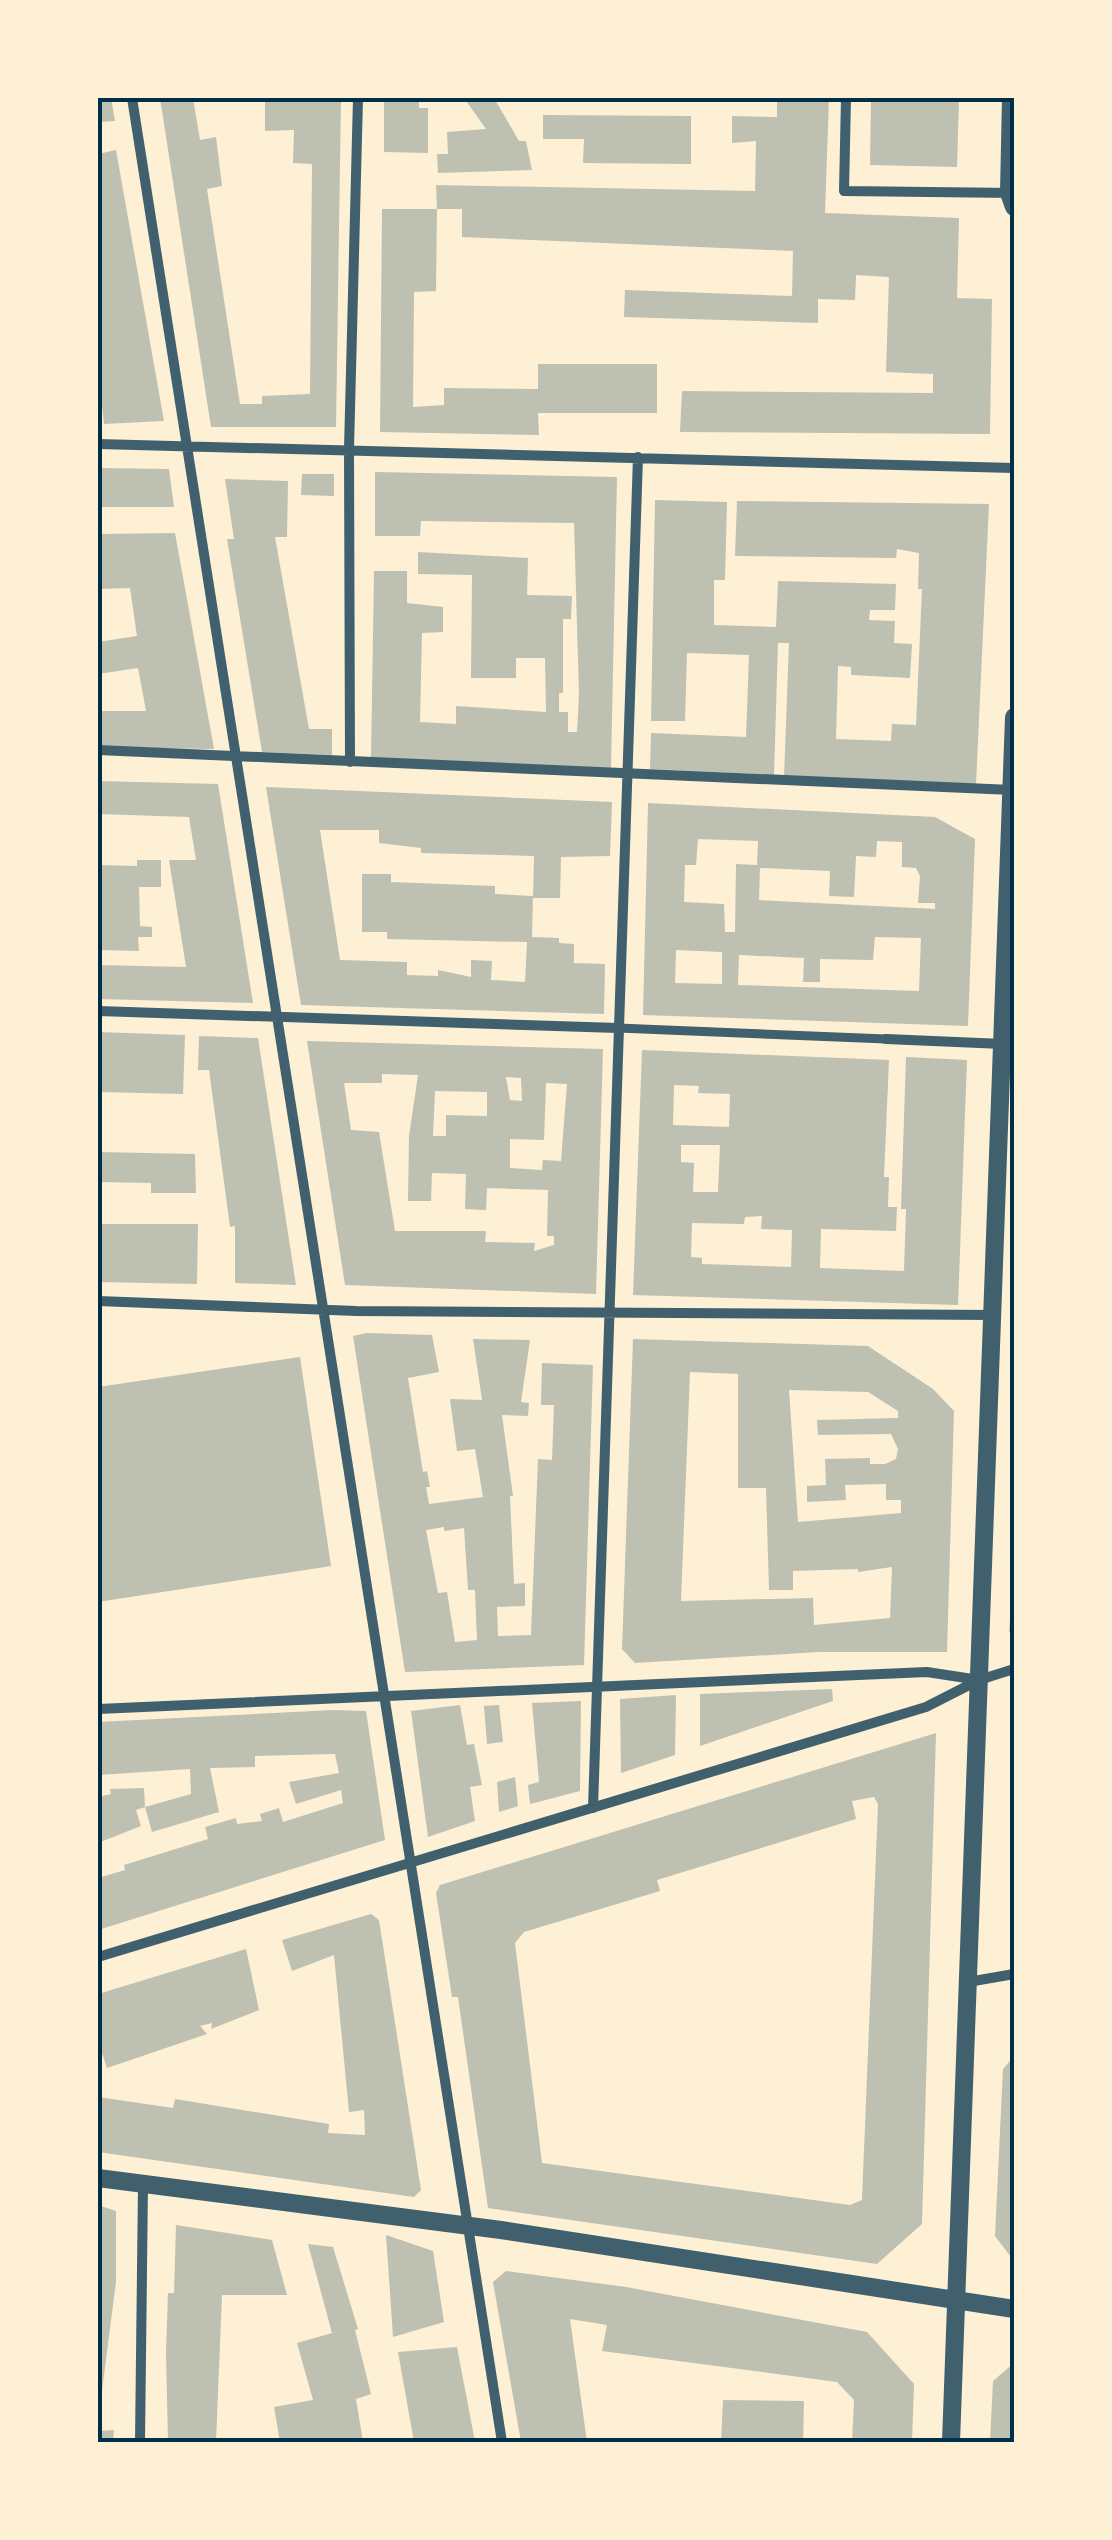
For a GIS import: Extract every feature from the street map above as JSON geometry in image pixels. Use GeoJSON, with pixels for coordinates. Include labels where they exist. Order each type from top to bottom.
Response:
{"type":"FeatureCollection","features":[{"type":"Feature","properties":{"kind":"street"},"geometry":{"type":"LineString","coordinates":[[132,98],[502,2442]]}},
{"type":"Feature","properties":{"kind":"street"},"geometry":{"type":"LineString","coordinates":[[350,762],[349,449],[358,98]]}},
{"type":"Feature","properties":{"kind":"street"},"geometry":{"type":"LineString","coordinates":[[846,98],[844,191],[1013,198],[1011,98]]}},
{"type":"Feature","properties":{"kind":"street"},"geometry":{"type":"LineString","coordinates":[[98,444],[1014,468]]}},
{"type":"Feature","properties":{"kind":"street"},"geometry":{"type":"LineString","coordinates":[[593,1808],[638,457]]}},
{"type":"Feature","properties":{"kind":"street"},"geometry":{"type":"LineString","coordinates":[[951,2442],[1003,1044],[1010,956],[1014,717]]}},
{"type":"Feature","properties":{"kind":"street"},"geometry":{"type":"LineString","coordinates":[[98,750],[1012,790]]}},
{"type":"Feature","properties":{"kind":"street"},"geometry":{"type":"LineString","coordinates":[[98,1011],[1003,1044]]}},
{"type":"Feature","properties":{"kind":"street"},"geometry":{"type":"LineString","coordinates":[[98,1301],[324,1310],[993,1315]]}},
{"type":"Feature","properties":{"kind":"street"},"geometry":{"type":"LineString","coordinates":[[98,1957],[412,1866],[926,1708],[979,1680],[1014,1669]]}},
{"type":"Feature","properties":{"kind":"street"},"geometry":{"type":"LineString","coordinates":[[98,1709],[927,1672],[979,1680]]}},
{"type":"Feature","properties":{"kind":"street"},"geometry":{"type":"LineString","coordinates":[[968,1982],[1014,1974]]}},
{"type":"Feature","properties":{"kind":"street"},"geometry":{"type":"LineString","coordinates":[[98,2178],[468,2226],[1014,2309]]}},
{"type":"Feature","properties":{"kind":"street"},"geometry":{"type":"LineString","coordinates":[[140,2442],[143,2184]]}},
{"type":"Feature","properties":{"kind":"building"},"geometry":{"type":"Polygon","coordinates":[[[98,98],[111,98],[115,121],[98,122],[98,98]]]}},
{"type":"Feature","properties":{"kind":"building"},"geometry":{"type":"Polygon","coordinates":[[[160,98],[193,98],[200,140],[216,137],[222,186],[207,189],[240,404],[262,404],[262,396],[310,394],[312,164],[293,163],[294,130],[265,131],[265,98],[341,98],[336,427],[211,427],[160,98]]]}},
{"type":"Feature","properties":{"kind":"building"},"geometry":{"type":"Polygon","coordinates":[[[384,98],[419,98],[419,108],[428,108],[428,153],[384,152],[384,98]]]}},
{"type":"Feature","properties":{"kind":"building"},"geometry":{"type":"Polygon","coordinates":[[[464,98],[494,98],[519,141],[526,141],[532,170],[438,173],[437,154],[448,154],[447,132],[486,129],[464,98]]]}},
{"type":"Feature","properties":{"kind":"building"},"geometry":{"type":"Polygon","coordinates":[[[777,98],[829,98],[825,213],[959,218],[957,298],[992,299],[990,434],[680,432],[682,391],[933,393],[933,374],[886,372],[889,277],[856,275],[855,300],[818,299],[818,323],[624,317],[625,290],[792,296],[793,251],[462,237],[462,209],[437,209],[436,185],[755,191],[756,141],[732,143],[732,116],[777,117],[777,98]]]}},
{"type":"Feature","properties":{"kind":"building"},"geometry":{"type":"Polygon","coordinates":[[[871,98],[959,98],[957,167],[870,165],[871,98]]]}},
{"type":"Feature","properties":{"kind":"building"},"geometry":{"type":"Polygon","coordinates":[[[543,115],[691,116],[691,164],[583,163],[584,139],[543,139],[543,115]]]}},
{"type":"Feature","properties":{"kind":"building"},"geometry":{"type":"Polygon","coordinates":[[[116,150],[164,421],[104,424],[98,368],[98,154],[116,150]]]}},
{"type":"Feature","properties":{"kind":"building"},"geometry":{"type":"Polygon","coordinates":[[[382,209],[437,209],[436,291],[414,292],[413,407],[444,405],[444,388],[538,389],[538,364],[657,364],[657,413],[538,413],[539,435],[380,432],[382,209]]]}},
{"type":"Feature","properties":{"kind":"building"},"geometry":{"type":"Polygon","coordinates":[[[98,468],[169,469],[174,507],[98,507],[98,468]]]}},
{"type":"Feature","properties":{"kind":"building"},"geometry":{"type":"Polygon","coordinates":[[[375,472],[617,477],[611,768],[371,758],[374,571],[407,571],[407,603],[443,607],[443,632],[422,633],[420,722],[456,724],[456,706],[546,712],[545,658],[516,658],[516,678],[471,678],[472,575],[418,574],[418,552],[528,558],[527,595],[572,596],[571,619],[563,619],[563,693],[559,693],[559,712],[568,712],[568,732],[577,732],[579,694],[574,523],[421,521],[420,536],[375,536],[375,472]]]}},
{"type":"Feature","properties":{"kind":"building"},"geometry":{"type":"Polygon","coordinates":[[[302,474],[334,474],[334,496],[301,495],[302,474]]]}},
{"type":"Feature","properties":{"kind":"building"},"geometry":{"type":"Polygon","coordinates":[[[225,479],[288,481],[287,537],[275,537],[309,729],[332,729],[332,755],[262,752],[227,539],[234,539],[225,479]]]}},
{"type":"Feature","properties":{"kind":"building"},"geometry":{"type":"Polygon","coordinates":[[[655,500],[727,502],[725,580],[714,580],[714,625],[776,627],[778,581],[896,584],[895,610],[870,610],[869,620],[895,621],[894,643],[912,644],[910,678],[851,675],[851,667],[838,666],[836,739],[891,741],[892,724],[916,725],[922,589],[918,589],[919,553],[897,549],[896,558],[735,556],[737,501],[989,504],[976,784],[784,777],[789,643],[778,643],[774,775],[650,769],[651,733],[746,737],[749,655],[687,653],[685,721],[651,721],[655,500]]]}},
{"type":"Feature","properties":{"kind":"building"},"geometry":{"type":"Polygon","coordinates":[[[175,533],[214,749],[98,747],[98,711],[146,711],[138,668],[98,674],[98,642],[137,636],[130,588],[98,589],[98,534],[175,533]]]}},
{"type":"Feature","properties":{"kind":"building"},"geometry":{"type":"Polygon","coordinates":[[[98,781],[218,784],[253,1003],[98,999],[98,965],[186,967],[169,860],[196,860],[189,817],[98,814],[98,781]]]}},
{"type":"Feature","properties":{"kind":"building"},"geometry":{"type":"Polygon","coordinates":[[[266,787],[612,802],[610,856],[561,857],[560,898],[533,898],[534,856],[421,853],[421,848],[379,843],[379,830],[320,830],[340,960],[407,962],[407,975],[438,976],[438,970],[471,977],[471,960],[492,961],[491,980],[525,982],[527,942],[387,939],[387,932],[362,932],[362,874],[391,874],[391,882],[495,886],[495,894],[533,896],[532,937],[559,938],[559,943],[574,944],[574,963],[605,964],[604,1014],[301,1005],[266,787]]]}},
{"type":"Feature","properties":{"kind":"building"},"geometry":{"type":"Polygon","coordinates":[[[648,803],[935,817],[975,839],[968,1026],[643,1015],[648,803]],[[698,839],[696,865],[685,865],[684,902],[724,904],[725,932],[735,932],[736,864],[757,865],[758,841],[698,839]],[[877,841],[876,857],[856,856],[854,897],[829,896],[830,871],[760,868],[759,900],[935,909],[935,903],[918,903],[920,876],[916,868],[902,867],[902,842],[877,841]],[[875,937],[873,960],[820,959],[820,982],[803,982],[804,958],[739,955],[738,985],[919,991],[921,938],[875,937]],[[676,950],[675,983],[722,984],[722,952],[676,950]]]}},
{"type":"Feature","properties":{"kind":"building"},"geometry":{"type":"Polygon","coordinates":[[[137,860],[161,860],[161,887],[139,887],[140,926],[152,927],[152,937],[138,937],[139,951],[98,950],[98,865],[137,866],[137,860]]]}},
{"type":"Feature","properties":{"kind":"building"},"geometry":{"type":"Polygon","coordinates":[[[98,1032],[185,1035],[183,1094],[98,1092],[98,1032]]]}},
{"type":"Feature","properties":{"kind":"building"},"geometry":{"type":"Polygon","coordinates":[[[199,1036],[258,1038],[296,1285],[235,1283],[235,1226],[230,1227],[209,1070],[198,1070],[199,1036]]]}},
{"type":"Feature","properties":{"kind":"building"},"geometry":{"type":"Polygon","coordinates":[[[307,1041],[603,1049],[596,1294],[345,1285],[307,1041]],[[382,1074],[382,1083],[344,1083],[351,1130],[379,1132],[395,1231],[486,1231],[485,1242],[535,1243],[534,1251],[554,1245],[554,1236],[547,1236],[548,1190],[487,1188],[486,1210],[465,1209],[466,1174],[432,1173],[431,1201],[408,1201],[409,1136],[418,1075],[382,1074]],[[506,1077],[510,1100],[522,1101],[521,1078],[506,1077]],[[546,1083],[544,1140],[510,1139],[510,1168],[542,1170],[543,1160],[561,1161],[567,1084],[546,1083]],[[435,1091],[433,1136],[446,1136],[446,1115],[487,1116],[487,1092],[435,1091]]]}},
{"type":"Feature","properties":{"kind":"building"},"geometry":{"type":"Polygon","coordinates":[[[642,1050],[889,1060],[884,1177],[889,1177],[888,1207],[897,1207],[896,1231],[821,1229],[820,1268],[904,1271],[906,1209],[901,1209],[906,1057],[967,1060],[958,1305],[633,1295],[642,1050]],[[674,1085],[673,1125],[729,1127],[730,1094],[698,1093],[699,1086],[674,1085]],[[681,1145],[681,1162],[694,1163],[693,1192],[718,1192],[720,1145],[681,1145]],[[762,1216],[745,1217],[744,1224],[692,1223],[691,1257],[702,1258],[702,1264],[791,1267],[792,1230],[761,1229],[762,1216]]]}},
{"type":"Feature","properties":{"kind":"building"},"geometry":{"type":"Polygon","coordinates":[[[98,1152],[195,1154],[196,1193],[151,1193],[151,1183],[98,1182],[98,1152]]]}},
{"type":"Feature","properties":{"kind":"building"},"geometry":{"type":"Polygon","coordinates":[[[98,1224],[198,1224],[197,1284],[98,1282],[98,1224]]]}},
{"type":"Feature","properties":{"kind":"building"},"geometry":{"type":"Polygon","coordinates":[[[432,1335],[439,1372],[408,1378],[423,1472],[427,1471],[430,1487],[426,1487],[429,1504],[483,1497],[475,1449],[457,1451],[450,1399],[482,1400],[473,1339],[530,1340],[521,1402],[529,1403],[528,1416],[502,1415],[513,1496],[514,1584],[525,1583],[525,1606],[497,1607],[498,1636],[531,1635],[538,1459],[552,1460],[554,1405],[541,1405],[542,1363],[593,1365],[584,1665],[405,1672],[353,1336],[432,1335]],[[444,1527],[426,1530],[438,1593],[447,1592],[455,1642],[477,1640],[475,1590],[468,1590],[464,1528],[444,1531],[444,1527]]]}},
{"type":"Feature","properties":{"kind":"building"},"geometry":{"type":"Polygon","coordinates":[[[633,1339],[868,1346],[933,1389],[954,1411],[947,1652],[819,1652],[635,1663],[622,1649],[633,1339]],[[690,1372],[681,1601],[813,1598],[814,1625],[890,1618],[892,1567],[858,1572],[793,1571],[793,1590],[769,1590],[766,1488],[738,1488],[738,1374],[690,1372]],[[789,1390],[798,1522],[901,1513],[901,1500],[886,1500],[886,1484],[845,1485],[846,1500],[807,1502],[807,1486],[826,1485],[825,1459],[870,1458],[870,1464],[885,1464],[896,1459],[898,1449],[891,1434],[818,1435],[817,1420],[898,1418],[898,1411],[868,1392],[789,1390]]]}},
{"type":"Feature","properties":{"kind":"building"},"geometry":{"type":"Polygon","coordinates":[[[300,1357],[331,1566],[98,1602],[98,1387],[300,1357]]]}},
{"type":"Feature","properties":{"kind":"building"},"geometry":{"type":"Polygon","coordinates":[[[1012,1594],[1014,1631],[1009,1632],[1012,1594]]]}},
{"type":"Feature","properties":{"kind":"building"},"geometry":{"type":"Polygon","coordinates":[[[832,1689],[833,1701],[700,1746],[700,1694],[832,1689]]]}},
{"type":"Feature","properties":{"kind":"building"},"geometry":{"type":"Polygon","coordinates":[[[676,1695],[675,1755],[621,1773],[620,1699],[676,1695]]]}},
{"type":"Feature","properties":{"kind":"building"},"geometry":{"type":"Polygon","coordinates":[[[581,1701],[580,1791],[530,1804],[528,1785],[539,1782],[532,1703],[581,1701]]]}},
{"type":"Feature","properties":{"kind":"building"},"geometry":{"type":"Polygon","coordinates":[[[460,1705],[467,1745],[474,1744],[482,1785],[470,1787],[475,1821],[428,1837],[411,1711],[460,1705]]]}},
{"type":"Feature","properties":{"kind":"building"},"geometry":{"type":"Polygon","coordinates":[[[499,1705],[503,1742],[487,1744],[484,1706],[499,1705]]]}},
{"type":"Feature","properties":{"kind":"building"},"geometry":{"type":"Polygon","coordinates":[[[366,1711],[385,1840],[98,1930],[98,1878],[125,1870],[124,1865],[208,1839],[205,1827],[236,1818],[237,1824],[262,1821],[260,1814],[279,1808],[283,1822],[343,1803],[341,1790],[296,1804],[289,1782],[339,1773],[335,1754],[255,1756],[255,1767],[210,1768],[219,1812],[152,1832],[145,1807],[191,1794],[190,1769],[98,1775],[98,1722],[366,1711]]]}},
{"type":"Feature","properties":{"kind":"building"},"geometry":{"type":"Polygon","coordinates":[[[936,1733],[922,2224],[877,2264],[488,2208],[458,1997],[452,1997],[436,1893],[440,1885],[936,1733]],[[874,1797],[852,1801],[856,1819],[657,1880],[660,1891],[524,1932],[515,1943],[542,2163],[850,2205],[862,2200],[878,1804],[874,1797]]]}},
{"type":"Feature","properties":{"kind":"building"},"geometry":{"type":"Polygon","coordinates":[[[515,1777],[518,1806],[499,1812],[497,1782],[515,1777]]]}},
{"type":"Feature","properties":{"kind":"building"},"geometry":{"type":"Polygon","coordinates":[[[144,1788],[145,1807],[136,1810],[141,1826],[98,1843],[98,1797],[111,1794],[110,1789],[144,1788]]]}},
{"type":"Feature","properties":{"kind":"building"},"geometry":{"type":"Polygon","coordinates":[[[371,1914],[379,1920],[421,2190],[414,2197],[98,2152],[98,2097],[173,2108],[175,2099],[329,2124],[328,2133],[365,2135],[364,2110],[349,2112],[334,1955],[292,1971],[282,1940],[371,1914]]]}},
{"type":"Feature","properties":{"kind":"building"},"geometry":{"type":"Polygon","coordinates":[[[246,1949],[259,2010],[211,2029],[212,2023],[200,2026],[207,2034],[107,2068],[98,2041],[98,1994],[246,1949]]]}},
{"type":"Feature","properties":{"kind":"building"},"geometry":{"type":"Polygon","coordinates":[[[1014,2056],[1014,2261],[995,2236],[1003,2069],[1014,2056]]]}},
{"type":"Feature","properties":{"kind":"building"},"geometry":{"type":"Polygon","coordinates":[[[98,2205],[116,2211],[116,2282],[100,2406],[98,2205]]]}},
{"type":"Feature","properties":{"kind":"building"},"geometry":{"type":"Polygon","coordinates":[[[176,2225],[272,2240],[287,2295],[222,2295],[216,2442],[168,2442],[168,2293],[174,2293],[176,2225]]]}},
{"type":"Feature","properties":{"kind":"building"},"geometry":{"type":"Polygon","coordinates":[[[386,2235],[433,2251],[444,2322],[393,2337],[386,2235]]]}},
{"type":"Feature","properties":{"kind":"building"},"geometry":{"type":"Polygon","coordinates":[[[308,2244],[333,2247],[358,2329],[355,2330],[371,2394],[356,2399],[363,2442],[280,2442],[274,2407],[313,2400],[297,2343],[332,2333],[308,2244]]]}},
{"type":"Feature","properties":{"kind":"building"},"geometry":{"type":"Polygon","coordinates":[[[506,2271],[626,2287],[867,2332],[914,2384],[912,2442],[852,2442],[854,2400],[837,2382],[602,2351],[607,2325],[570,2319],[587,2442],[521,2442],[493,2282],[506,2271]]]}},
{"type":"Feature","properties":{"kind":"building"},"geometry":{"type":"Polygon","coordinates":[[[457,2347],[475,2442],[414,2442],[398,2352],[457,2347]]]}},
{"type":"Feature","properties":{"kind":"building"},"geometry":{"type":"Polygon","coordinates":[[[1014,2363],[1014,2442],[990,2442],[993,2381],[1014,2363]]]}},
{"type":"Feature","properties":{"kind":"building"},"geometry":{"type":"Polygon","coordinates":[[[723,2400],[804,2401],[803,2442],[721,2442],[723,2400]]]}},
{"type":"Feature","properties":{"kind":"building"},"geometry":{"type":"Polygon","coordinates":[[[114,2430],[113,2442],[98,2442],[98,2431],[114,2430]]]}}]}
